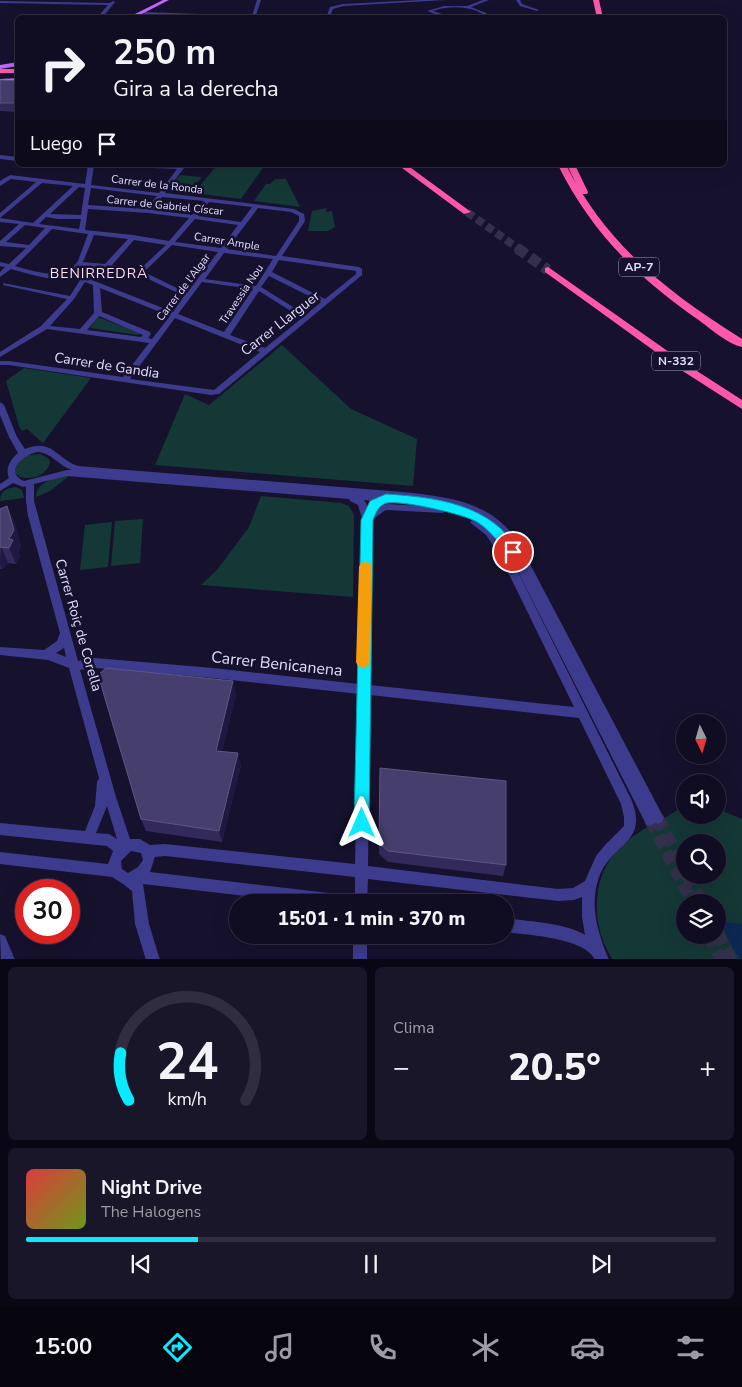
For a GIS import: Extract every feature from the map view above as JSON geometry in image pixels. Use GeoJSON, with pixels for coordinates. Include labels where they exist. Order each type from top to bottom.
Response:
{"type":"FeatureCollection","features":[{"type":"Feature","properties":{"kind":"highway"},"geometry":{"type":"LineString","coordinates":[[590,0],[593,15]]}},
{"type":"Feature","properties":{"kind":"highway"},"geometry":{"type":"LineString","coordinates":[[596,0],[599,15]]}},
{"type":"Feature","properties":{"kind":"highway"},"geometry":{"type":"LineString","coordinates":[[0,68],[14,64]]}},
{"type":"Feature","properties":{"kind":"highway"},"geometry":{"type":"LineString","coordinates":[[0,68],[15,70]]}},
{"type":"Feature","properties":{"kind":"highway"},"geometry":{"type":"LineString","coordinates":[[405,167],[467,212]]}},
{"type":"Feature","properties":{"kind":"highway","name":"AP-7"},"geometry":{"type":"LineString","coordinates":[[563,167],[583,205],[632,261],[675,298],[742,344]]}},
{"type":"Feature","properties":{"kind":"highway","name":"AP-7"},"geometry":{"type":"LineString","coordinates":[[572,167],[589,200],[638,256],[689,300],[742,336]]}},
{"type":"Feature","properties":{"kind":"highway","name":"N-332"},"geometry":{"type":"LineString","coordinates":[[548,270],[682,366],[742,404]]}},
{"type":"Feature","properties":{"kind":"main road"},"geometry":{"type":"LineString","coordinates":[[136,15],[167,0]]}},
{"type":"Feature","properties":{"kind":"main road"},"geometry":{"type":"LineString","coordinates":[[1,82],[15,80]]}},
{"type":"Feature","properties":{"kind":"street"},"geometry":{"type":"LineString","coordinates":[[254,15],[259,0]]}},
{"type":"Feature","properties":{"kind":"street"},"geometry":{"type":"LineString","coordinates":[[328,15],[331,8],[340,5],[390,5],[445,0],[452,8]]}},
{"type":"Feature","properties":{"kind":"street"},"geometry":{"type":"LineString","coordinates":[[442,15],[429,11],[469,6],[487,0]]}},
{"type":"Feature","properties":{"kind":"street"},"geometry":{"type":"LineString","coordinates":[[518,0],[521,5],[537,10]]}},
{"type":"Feature","properties":{"kind":"street"},"geometry":{"type":"LineString","coordinates":[[0,2],[113,2]]}},
{"type":"Feature","properties":{"kind":"street"},"geometry":{"type":"LineString","coordinates":[[102,15],[113,2]]}},
{"type":"Feature","properties":{"kind":"street"},"geometry":{"type":"LineString","coordinates":[[469,6],[477,8],[486,15]]}},
{"type":"Feature","properties":{"kind":"street"},"geometry":{"type":"LineString","coordinates":[[144,14],[180,15]]}},
{"type":"Feature","properties":{"kind":"street"},"geometry":{"type":"LineString","coordinates":[[0,157],[15,159]]}},
{"type":"Feature","properties":{"kind":"street"},"geometry":{"type":"LineString","coordinates":[[148,211],[181,168],[164,167]]}},
{"type":"Feature","properties":{"kind":"street"},"geometry":{"type":"LineString","coordinates":[[82,230],[90,168]]}},
{"type":"Feature","properties":{"kind":"street","name":"Carrer de la Ronda"},"geometry":{"type":"LineString","coordinates":[[0,184],[10,177],[42,180],[294,210],[301,214]]}},
{"type":"Feature","properties":{"kind":"street"},"geometry":{"type":"LineString","coordinates":[[0,216],[42,180]]}},
{"type":"Feature","properties":{"kind":"street"},"geometry":{"type":"LineString","coordinates":[[34,225],[78,185]]}},
{"type":"Feature","properties":{"kind":"street"},"geometry":{"type":"LineString","coordinates":[[140,272],[172,242],[208,200]]}},
{"type":"Feature","properties":{"kind":"street","name":"Carrer de l'Algar"},"geometry":{"type":"LineString","coordinates":[[125,380],[256,206]]}},
{"type":"Feature","properties":{"kind":"street","name":"Carrer de Gabriel Císcar"},"geometry":{"type":"LineString","coordinates":[[85,207],[148,211],[242,224]]}},
{"type":"Feature","properties":{"kind":"street","name":"Travessia Nou"},"geometry":{"type":"LineString","coordinates":[[226,335],[269,273],[302,220],[301,214]]}},
{"type":"Feature","properties":{"kind":"street"},"geometry":{"type":"LineString","coordinates":[[45,216],[58,218],[84,217]]}},
{"type":"Feature","properties":{"kind":"street","name":"Carrer Ample"},"geometry":{"type":"LineString","coordinates":[[0,220],[359,269]]}},
{"type":"Feature","properties":{"kind":"street"},"geometry":{"type":"LineString","coordinates":[[0,243],[24,223]]}},
{"type":"Feature","properties":{"kind":"street"},"geometry":{"type":"LineString","coordinates":[[0,276],[50,228]]}},
{"type":"Feature","properties":{"kind":"street"},"geometry":{"type":"LineString","coordinates":[[0,264],[62,277],[70,274],[81,261],[92,232]]}},
{"type":"Feature","properties":{"kind":"street"},"geometry":{"type":"LineString","coordinates":[[107,266],[133,237]]}},
{"type":"Feature","properties":{"kind":"street"},"geometry":{"type":"LineString","coordinates":[[0,243],[30,247]]}},
{"type":"Feature","properties":{"kind":"street"},"geometry":{"type":"LineString","coordinates":[[81,261],[140,272],[189,296]]}},
{"type":"Feature","properties":{"kind":"street","name":"Carrer Llarguer"},"geometry":{"type":"LineString","coordinates":[[211,394],[216,392],[359,275],[359,269]]}},
{"type":"Feature","properties":{"kind":"street"},"geometry":{"type":"LineString","coordinates":[[269,273],[326,302]]}},
{"type":"Feature","properties":{"kind":"street"},"geometry":{"type":"LineString","coordinates":[[70,274],[96,286],[266,350]]}},
{"type":"Feature","properties":{"kind":"street"},"geometry":{"type":"LineString","coordinates":[[0,355],[45,327],[72,298],[83,280]]}},
{"type":"Feature","properties":{"kind":"street"},"geometry":{"type":"LineString","coordinates":[[201,280],[258,288],[306,318]]}},
{"type":"Feature","properties":{"kind":"street"},"geometry":{"type":"LineString","coordinates":[[5,284],[72,298]]}},
{"type":"Feature","properties":{"kind":"street"},"geometry":{"type":"LineString","coordinates":[[82,331],[98,313],[96,286]]}},
{"type":"Feature","properties":{"kind":"street"},"geometry":{"type":"LineString","coordinates":[[98,313],[147,334],[143,340]]}},
{"type":"Feature","properties":{"kind":"street"},"geometry":{"type":"LineString","coordinates":[[45,327],[154,341]]}},
{"type":"Feature","properties":{"kind":"street","name":"Carrer de Gandia"},"geometry":{"type":"LineString","coordinates":[[0,363],[211,394]]}},
{"type":"Feature","properties":{"kind":"street"},"geometry":{"type":"LineString","coordinates":[[0,405],[13,437],[22,452]]}},
{"type":"Feature","properties":{"kind":"street"},"geometry":{"type":"LineString","coordinates":[[44,449],[55,454],[58,458],[71,468],[84,470],[403,495],[464,504],[480,511],[500,527],[518,550],[654,819],[513,552],[495,529],[480,518],[462,510],[435,504],[68,473],[30,484],[16,483],[7,478],[3,466],[22,452],[44,449]]}},
{"type":"Feature","properties":{"kind":"street"},"geometry":{"type":"LineString","coordinates":[[46,478],[56,469],[58,458]]}},
{"type":"Feature","properties":{"kind":"street"},"geometry":{"type":"LineString","coordinates":[[0,488],[10,481]]}},
{"type":"Feature","properties":{"kind":"street","name":"Carrer Roiç de Corella"},"geometry":{"type":"LineString","coordinates":[[30,484],[31,509],[124,848]]}},
{"type":"Feature","properties":{"kind":"street"},"geometry":{"type":"LineString","coordinates":[[348,496],[362,503],[367,520],[362,688],[360,894]]}},
{"type":"Feature","properties":{"kind":"street"},"geometry":{"type":"LineString","coordinates":[[367,520],[374,504],[386,499]]}},
{"type":"Feature","properties":{"kind":"street"},"geometry":{"type":"LineString","coordinates":[[367,520],[381,508],[388,507],[448,511],[476,522],[489,533],[504,554],[627,803],[631,817],[630,827],[604,857],[593,874],[589,886],[586,899],[587,915],[599,955]]}},
{"type":"Feature","properties":{"kind":"street"},"geometry":{"type":"LineString","coordinates":[[45,655],[61,644],[65,632]]}},
{"type":"Feature","properties":{"kind":"street","name":"Carrer Benicanena"},"geometry":{"type":"LineString","coordinates":[[0,651],[45,655],[65,660],[75,666],[95,663],[362,688],[582,713]]}},
{"type":"Feature","properties":{"kind":"street","name":"Carrer Roiç de Corella"},"geometry":{"type":"LineString","coordinates":[[88,838],[101,806],[104,775]]}},
{"type":"Feature","properties":{"kind":"street"},"geometry":{"type":"LineString","coordinates":[[0,829],[109,840],[124,848],[141,845],[148,852],[147,868],[132,878]]}},
{"type":"Feature","properties":{"kind":"street"},"geometry":{"type":"LineString","coordinates":[[124,848],[115,860],[115,871],[120,877],[275,894]]}},
{"type":"Feature","properties":{"kind":"street"},"geometry":{"type":"LineString","coordinates":[[148,852],[165,850],[558,895],[574,894],[589,886]]}},
{"type":"Feature","properties":{"kind":"street"},"geometry":{"type":"LineString","coordinates":[[0,858],[115,871]]}},
{"type":"Feature","properties":{"kind":"street"},"geometry":{"type":"LineString","coordinates":[[132,878],[138,888],[143,926],[153,959]]}},
{"type":"Feature","properties":{"kind":"street"},"geometry":{"type":"LineString","coordinates":[[514,926],[577,937],[599,955]]}},
{"type":"Feature","properties":{"kind":"street"},"geometry":{"type":"LineString","coordinates":[[0,941],[8,959]]}},
{"type":"Feature","properties":{"kind":"street"},"geometry":{"type":"LineString","coordinates":[[360,944],[360,959]]}},
{"type":"Feature","properties":{"kind":"green space"},"geometry":{"type":"Polygon","coordinates":[[[215,167],[264,167],[241,199],[194,193],[215,167]]]}},
{"type":"Feature","properties":{"kind":"green space"},"geometry":{"type":"Polygon","coordinates":[[[180,175],[202,177],[190,192],[171,190],[169,188],[180,175]]]}},
{"type":"Feature","properties":{"kind":"green space"},"geometry":{"type":"Polygon","coordinates":[[[275,179],[286,179],[300,207],[254,201],[266,184],[270,184],[275,179]]]}},
{"type":"Feature","properties":{"kind":"green space"},"geometry":{"type":"Polygon","coordinates":[[[326,208],[326,212],[332,211],[335,227],[328,231],[308,231],[312,211],[326,208]]]}},
{"type":"Feature","properties":{"kind":"green space"},"geometry":{"type":"Polygon","coordinates":[[[98,317],[140,333],[138,335],[90,328],[98,317]]]}},
{"type":"Feature","properties":{"kind":"green space"},"geometry":{"type":"Polygon","coordinates":[[[282,345],[351,409],[417,439],[413,486],[155,465],[185,394],[209,405],[282,345]]]}},
{"type":"Feature","properties":{"kind":"green space"},"geometry":{"type":"Polygon","coordinates":[[[24,368],[91,378],[43,443],[27,429],[22,431],[19,426],[6,381],[24,368]]]}},
{"type":"Feature","properties":{"kind":"green space"},"geometry":{"type":"Polygon","coordinates":[[[40,454],[48,458],[50,462],[45,472],[35,477],[24,478],[14,472],[18,461],[28,455],[40,454]]]}},
{"type":"Feature","properties":{"kind":"green space"},"geometry":{"type":"Polygon","coordinates":[[[59,475],[69,476],[50,491],[36,497],[41,486],[59,475]]]}},
{"type":"Feature","properties":{"kind":"green space"},"geometry":{"type":"Polygon","coordinates":[[[16,487],[22,490],[24,498],[0,501],[4,491],[16,487]]]}},
{"type":"Feature","properties":{"kind":"green space"},"geometry":{"type":"Polygon","coordinates":[[[261,496],[341,503],[349,506],[354,515],[353,597],[201,585],[217,570],[249,527],[261,496]]]}},
{"type":"Feature","properties":{"kind":"green space"},"geometry":{"type":"Polygon","coordinates":[[[143,519],[140,563],[111,566],[115,521],[143,519]]]}},
{"type":"Feature","properties":{"kind":"green space"},"geometry":{"type":"Polygon","coordinates":[[[112,522],[108,567],[80,570],[85,525],[112,522]]]}},
{"type":"Feature","properties":{"kind":"green space"},"geometry":{"type":"Polygon","coordinates":[[[676,811],[676,824],[726,824],[726,812],[742,819],[742,959],[612,959],[601,935],[598,919],[597,906],[600,882],[604,870],[617,850],[644,829],[676,811]]]}},
{"type":"Feature","properties":{"kind":"water"},"geometry":{"type":"Polygon","coordinates":[[[726,922],[742,924],[742,959],[739,959],[726,934],[726,922]]]}},
{"type":"Feature","properties":{"kind":"building"},"geometry":{"type":"Polygon","coordinates":[[[0,80],[15,81],[15,103],[0,103],[0,80]]]}},
{"type":"Feature","properties":{"kind":"building"},"geometry":{"type":"Polygon","coordinates":[[[7,506],[14,530],[9,539],[13,540],[9,548],[0,547],[0,509],[7,506]]]}},
{"type":"Feature","properties":{"kind":"building"},"geometry":{"type":"Polygon","coordinates":[[[106,668],[233,681],[216,751],[238,753],[219,831],[141,819],[98,675],[106,668]]]}},
{"type":"Feature","properties":{"kind":"building"},"geometry":{"type":"Polygon","coordinates":[[[380,768],[506,781],[506,865],[388,851],[379,843],[380,768]]]}},
{"type":"Feature","properties":{"kind":"tunnel"},"geometry":{"type":"LineString","coordinates":[[467,212],[519,249]]}},
{"type":"Feature","properties":{"kind":"tunnel"},"geometry":{"type":"LineString","coordinates":[[517,248],[548,270]]}},
{"type":"Feature","properties":{"kind":"tunnel"},"geometry":{"type":"LineString","coordinates":[[658,818],[676,853]]}},
{"type":"Feature","properties":{"kind":"tunnel"},"geometry":{"type":"LineString","coordinates":[[650,820],[688,894]]}},
{"type":"Feature","properties":{"kind":"tunnel"},"geometry":{"type":"LineString","coordinates":[[692,884],[698,894]]}},
{"type":"Feature","properties":{"kind":"tunnel"},"geometry":{"type":"LineString","coordinates":[[713,944],[720,959]]}},
{"type":"Feature","properties":{"kind":"tunnel"},"geometry":{"type":"LineString","coordinates":[[723,944],[731,959]]}},
{"type":"Feature","properties":{"kind":"slow traffic"},"geometry":{"type":"LineString","coordinates":[[363,662],[365,567]]}},
{"type":"Feature","properties":{"kind":"district","name":"BENIRREDRÀ"},"geometry":{"type":"Point","coordinates":[99,273]}},
{"type":"Feature","properties":{"kind":"route"},"geometry":{"type":"LineString","coordinates":[[362,823],[362,688],[367,520],[374,504],[386,499],[402,500],[444,505],[462,510],[480,518],[495,529],[513,552]]}}]}
